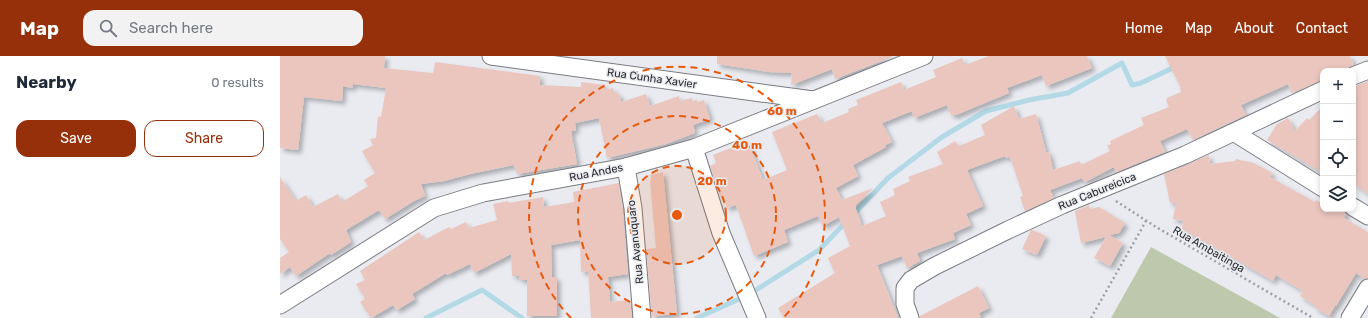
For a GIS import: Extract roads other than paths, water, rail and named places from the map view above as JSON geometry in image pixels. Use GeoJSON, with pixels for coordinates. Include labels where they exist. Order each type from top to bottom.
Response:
{"type":"FeatureCollection","features":[{"type":"Feature","properties":{"kind":"street","name":"Rua Cunha Xavier"},"geometry":{"type":"LineString","coordinates":[[491,56],[813,100]]}},
{"type":"Feature","properties":{"kind":"street","name":"Rua Andes"},"geometry":{"type":"LineString","coordinates":[[280,305],[434,208],[483,193],[626,167],[694,148],[924,56]]}},
{"type":"Feature","properties":{"kind":"street"},"geometry":{"type":"LineString","coordinates":[[1356,75],[1368,70]]}},
{"type":"Feature","properties":{"kind":"street","name":"Rua Cabureicica"},"geometry":{"type":"LineString","coordinates":[[910,318],[904,296],[905,288],[911,280],[1008,230],[1062,205],[1185,155],[1320,91]]}},
{"type":"Feature","properties":{"kind":"street"},"geometry":{"type":"LineString","coordinates":[[1234,133],[1320,186]]}},
{"type":"Feature","properties":{"kind":"street"},"geometry":{"type":"LineString","coordinates":[[694,148],[721,233],[757,318]]}},
{"type":"Feature","properties":{"kind":"street","name":"Rua Avanuquaro"},"geometry":{"type":"LineString","coordinates":[[626,167],[633,208],[642,318]]}},
{"type":"Feature","properties":{"kind":"street"},"geometry":{"type":"LineString","coordinates":[[1356,208],[1368,216]]}},
{"type":"Feature","properties":{"kind":"street"},"geometry":{"type":"LineString","coordinates":[[1350,318],[1368,288]]}},
{"type":"Feature","properties":{"kind":"waterway"},"geometry":{"type":"LineString","coordinates":[[852,216],[888,178],[942,137],[986,111],[1029,100],[1068,93],[1122,63],[1132,85],[1141,83],[1177,66]]}},
{"type":"Feature","properties":{"kind":"waterway"},"geometry":{"type":"LineString","coordinates":[[697,318],[748,295],[819,250],[846,222]]}},
{"type":"Feature","properties":{"kind":"waterway"},"geometry":{"type":"LineString","coordinates":[[426,318],[482,290],[522,318]]}}]}
